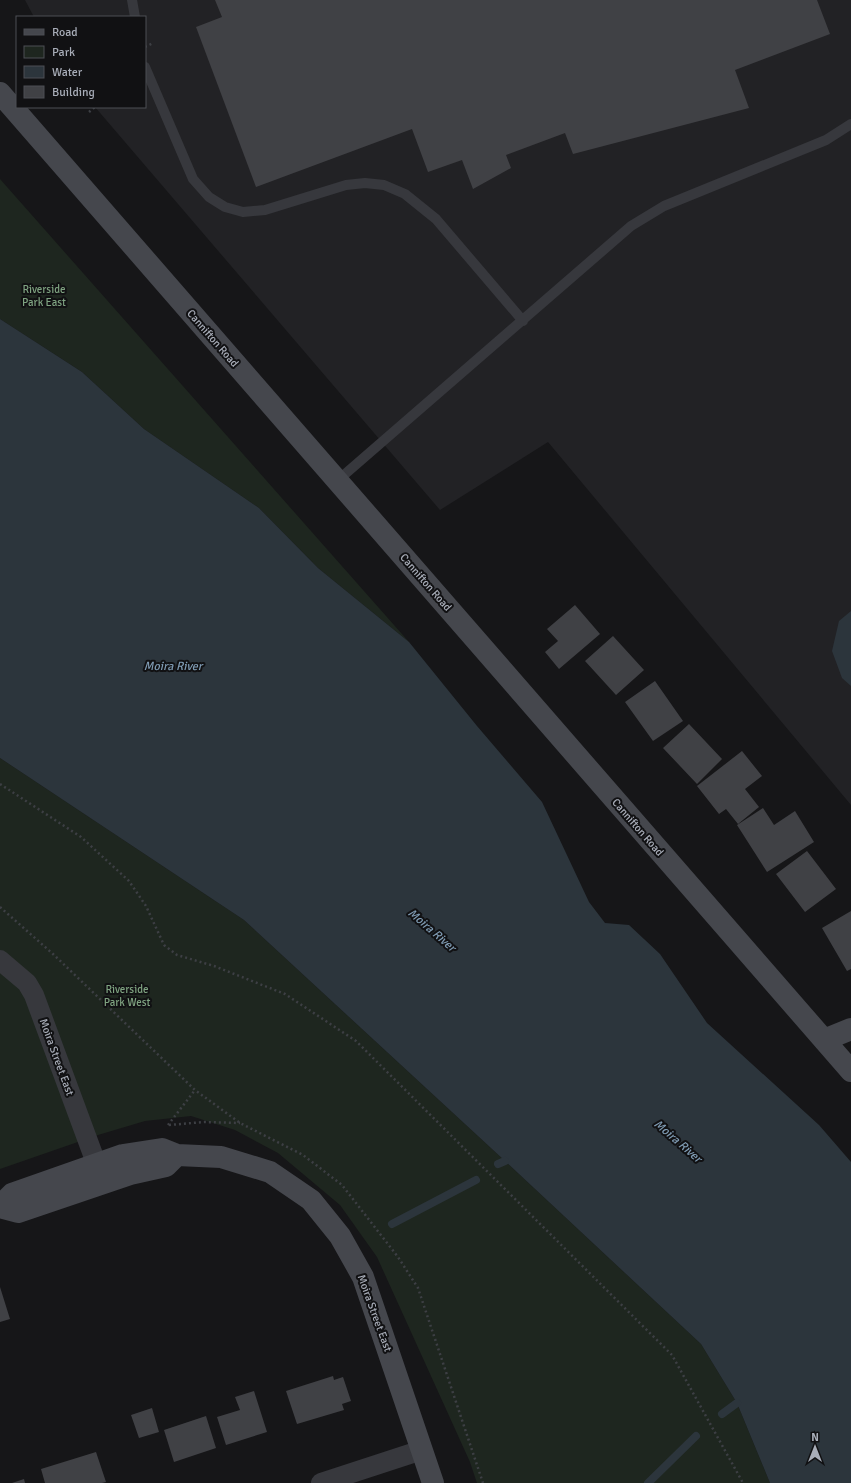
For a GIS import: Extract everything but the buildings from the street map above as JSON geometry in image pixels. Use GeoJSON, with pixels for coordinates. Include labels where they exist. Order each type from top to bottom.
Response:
{"type":"FeatureCollection","features":[{"type":"Feature","properties":{"kind":"main road","name":"Cannifton Road"},"geometry":{"type":"LineString","coordinates":[[0,93],[851,1071]]}},
{"type":"Feature","properties":{"kind":"main road"},"geometry":{"type":"LineString","coordinates":[[824,1040],[851,1029]]}},
{"type":"Feature","properties":{"kind":"main road","name":"Moira Street East"},"geometry":{"type":"LineString","coordinates":[[100,1174],[130,1174],[166,1166],[177,1156],[221,1157],[270,1172],[310,1200],[340,1236],[364,1277],[433,1483]]}},
{"type":"Feature","properties":{"kind":"main road"},"geometry":{"type":"LineString","coordinates":[[0,1207],[18,1212],[100,1174]]}},
{"type":"Feature","properties":{"kind":"street","name":"Moira Street East"},"geometry":{"type":"LineString","coordinates":[[0,960],[27,983],[34,995],[100,1174]]}},
{"type":"Feature","properties":{"kind":"street"},"geometry":{"type":"LineString","coordinates":[[321,1483],[422,1450]]}},
{"type":"Feature","properties":{"kind":"lane"},"geometry":{"type":"LineString","coordinates":[[132,0],[135,16]]}},
{"type":"Feature","properties":{"kind":"lane"},"geometry":{"type":"LineString","coordinates":[[146,69],[193,179],[209,197],[225,207],[243,212],[265,210],[346,185],[365,183],[384,185],[405,194],[436,219],[523,321]]}},
{"type":"Feature","properties":{"kind":"lane"},"geometry":{"type":"LineString","coordinates":[[337,481],[631,226],[664,206],[826,140],[851,124]]}},
{"type":"Feature","properties":{"kind":"path"},"geometry":{"type":"LineString","coordinates":[[146,46],[153,43]]}},
{"type":"Feature","properties":{"kind":"path"},"geometry":{"type":"LineString","coordinates":[[89,112],[94,108]]}},
{"type":"Feature","properties":{"kind":"path"},"geometry":{"type":"LineString","coordinates":[[0,784],[81,837],[129,881],[146,906],[164,945],[177,955],[214,966],[285,994],[356,1041],[672,1355],[743,1483]]}},
{"type":"Feature","properties":{"kind":"path"},"geometry":{"type":"LineString","coordinates":[[168,1125],[195,1090]]}},
{"type":"Feature","properties":{"kind":"shaded area"},"geometry":{"type":"Polygon","coordinates":[[[25,0],[851,0],[851,805],[548,442],[440,510],[96,108],[146,108],[146,16],[33,16],[25,0]]]}},
{"type":"Feature","properties":{"kind":"green space","name":"Riverside Park East"},"geometry":{"type":"Polygon","coordinates":[[[0,179],[409,642],[318,568],[259,508],[144,429],[82,372],[0,319],[0,179]]]}},
{"type":"Feature","properties":{"kind":"green space","name":"Riverside Park West"},"geometry":{"type":"Polygon","coordinates":[[[0,758],[244,920],[701,1344],[737,1403],[770,1483],[477,1483],[470,1462],[377,1257],[340,1205],[278,1153],[235,1130],[191,1116],[145,1121],[98,1135],[0,1169],[0,758]]]}},
{"type":"Feature","properties":{"kind":"water","name":"Moira River"},"geometry":{"type":"Polygon","coordinates":[[[0,319],[82,372],[144,429],[259,508],[318,568],[409,642],[477,726],[542,802],[589,902],[605,923],[629,925],[660,954],[707,1023],[819,1125],[851,1162],[851,1483],[770,1483],[737,1403],[701,1344],[244,920],[0,758],[0,319]]]}},
{"type":"Feature","properties":{"kind":"water"},"geometry":{"type":"Polygon","coordinates":[[[851,611],[851,686],[842,678],[832,651],[839,621],[851,611]]]}},
{"type":"Feature","properties":{"kind":"waterway"},"geometry":{"type":"LineString","coordinates":[[498,1164],[505,1161]]}},
{"type":"Feature","properties":{"kind":"waterway"},"geometry":{"type":"LineString","coordinates":[[392,1224],[476,1180]]}},
{"type":"Feature","properties":{"kind":"waterway"},"geometry":{"type":"LineString","coordinates":[[722,1414],[737,1403]]}},
{"type":"Feature","properties":{"kind":"waterway"},"geometry":{"type":"LineString","coordinates":[[648,1483],[696,1436]]}}]}
